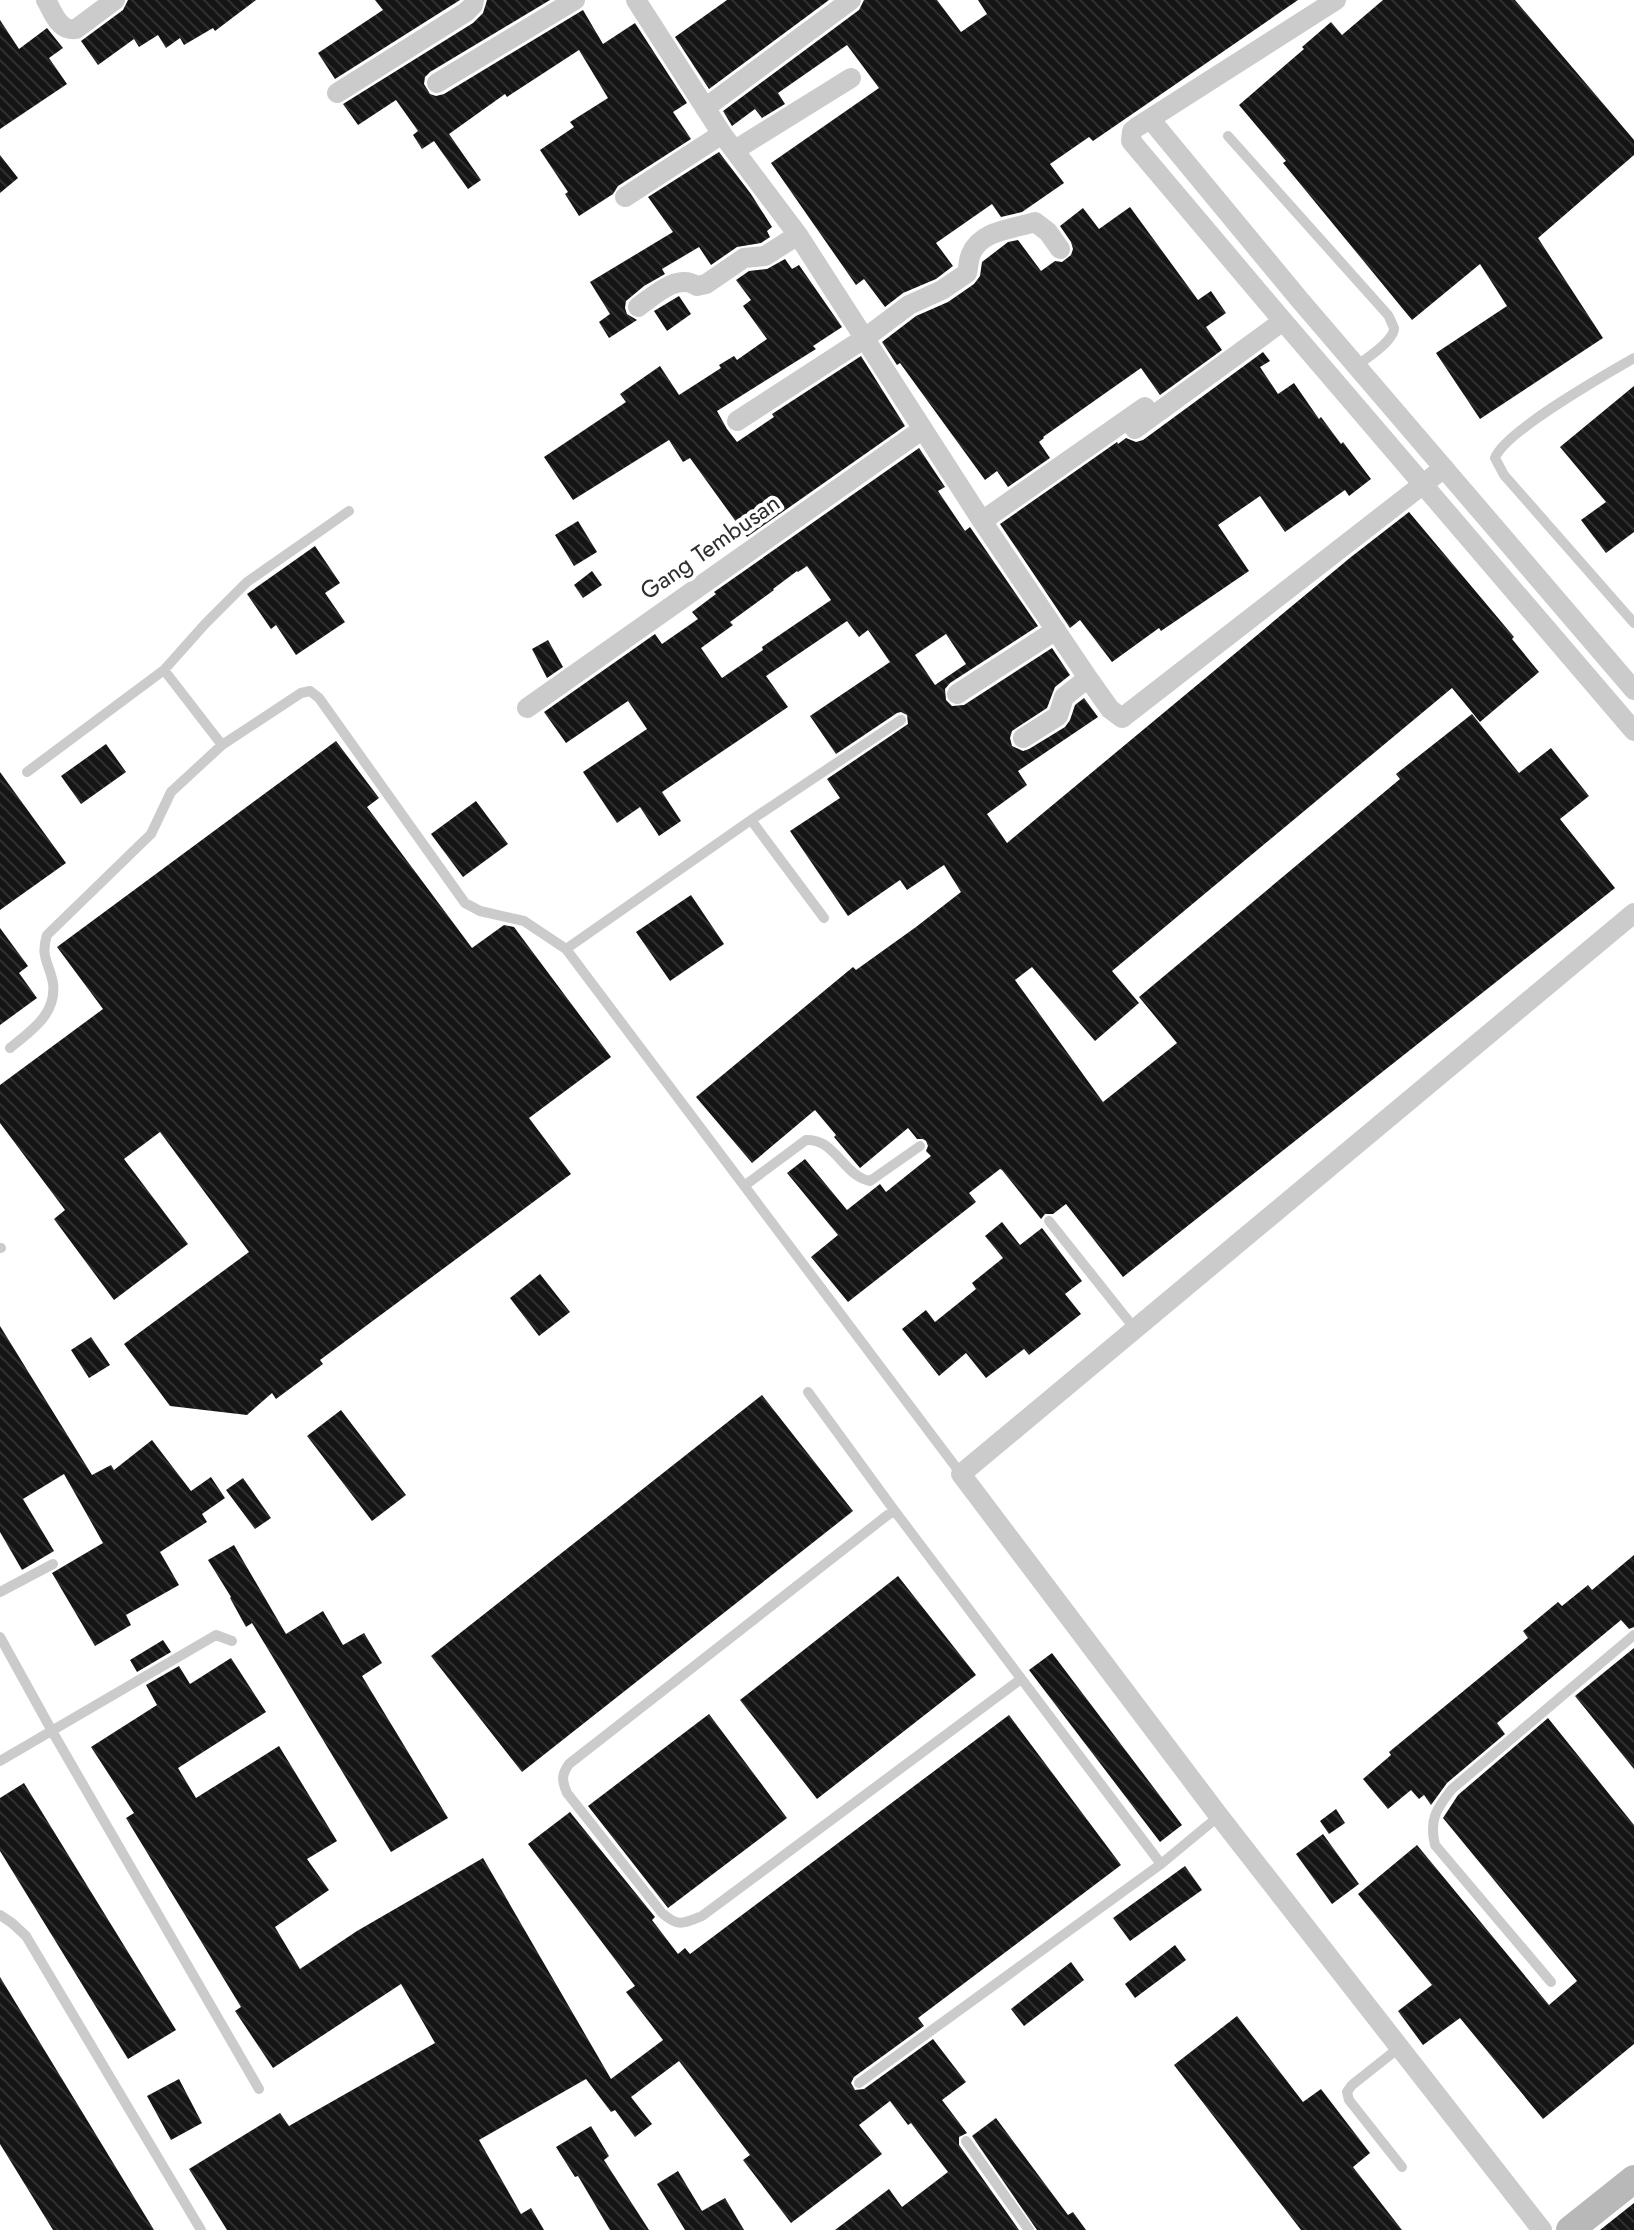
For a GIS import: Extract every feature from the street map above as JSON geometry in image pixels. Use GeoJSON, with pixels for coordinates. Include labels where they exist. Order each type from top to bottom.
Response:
{"type":"FeatureCollection","features":[{"type":"Feature","properties":{"kind":"street"},"geometry":{"type":"LineString","coordinates":[[46,0],[63,28],[69,30],[76,29],[115,0]]}},
{"type":"Feature","properties":{"kind":"street"},"geometry":{"type":"LineString","coordinates":[[337,93],[466,12],[474,0]]}},
{"type":"Feature","properties":{"kind":"street"},"geometry":{"type":"LineString","coordinates":[[437,83],[575,0]]}},
{"type":"Feature","properties":{"kind":"street"},"geometry":{"type":"LineString","coordinates":[[636,0],[728,142],[798,235],[982,521],[1088,678],[1110,709],[1122,718],[1444,468]]}},
{"type":"Feature","properties":{"kind":"street"},"geometry":{"type":"LineString","coordinates":[[705,108],[851,0]]}},
{"type":"Feature","properties":{"kind":"street"},"geometry":{"type":"LineString","coordinates":[[1336,0],[1132,131],[1133,144],[1634,731]]}},
{"type":"Feature","properties":{"kind":"street"},"geometry":{"type":"LineString","coordinates":[[625,197],[851,78]]}},
{"type":"Feature","properties":{"kind":"street"},"geometry":{"type":"LineString","coordinates":[[1151,120],[1299,299],[1634,690]]}},
{"type":"Feature","properties":{"kind":"street"},"geometry":{"type":"LineString","coordinates":[[737,421],[865,338],[909,305],[942,290],[967,273],[968,258],[974,248],[996,231],[1035,222],[1042,225],[1060,249]]}},
{"type":"Feature","properties":{"kind":"street"},"geometry":{"type":"LineString","coordinates":[[638,307],[670,285],[683,281],[697,286],[706,284],[744,258],[765,256],[798,235]]}},
{"type":"Feature","properties":{"kind":"street"},"geometry":{"type":"LineString","coordinates":[[1125,436],[1203,381],[1299,299]]}},
{"type":"Feature","properties":{"kind":"street"},"geometry":{"type":"LineString","coordinates":[[982,521],[1145,407]]}},
{"type":"Feature","properties":{"kind":"street","name":"Gang Tembusan"},"geometry":{"type":"LineString","coordinates":[[527,708],[923,429]]}},
{"type":"Feature","properties":{"kind":"street"},"geometry":{"type":"LineString","coordinates":[[1528,606],[1548,589]]}},
{"type":"Feature","properties":{"kind":"street"},"geometry":{"type":"LineString","coordinates":[[957,694],[1056,630]]}},
{"type":"Feature","properties":{"kind":"street"},"geometry":{"type":"LineString","coordinates":[[1023,738],[1058,716],[1064,697],[1088,678]]}},
{"type":"Feature","properties":{"kind":"street"},"geometry":{"type":"LineString","coordinates":[[1542,2230],[1219,1816],[961,1474],[1634,913]]}},
{"type":"Feature","properties":{"kind":"street"},"geometry":{"type":"LineString","coordinates":[[1570,2230],[1634,2179]]}},
{"type":"Feature","properties":{"kind":"lane"},"geometry":{"type":"LineString","coordinates":[[1228,136],[1388,315],[1394,327],[1393,333],[1382,347],[1356,366]]}},
{"type":"Feature","properties":{"kind":"lane"},"geometry":{"type":"LineString","coordinates":[[1634,358],[1547,411],[1498,449],[1495,458],[1504,475],[1634,623]]}},
{"type":"Feature","properties":{"kind":"lane"},"geometry":{"type":"LineString","coordinates":[[27,772],[164,670],[247,582],[349,511]]}},
{"type":"Feature","properties":{"kind":"lane"},"geometry":{"type":"LineString","coordinates":[[164,670],[222,745]]}},
{"type":"Feature","properties":{"kind":"lane"},"geometry":{"type":"LineString","coordinates":[[10,1048],[42,1023],[50,1004],[53,985],[43,948],[47,935],[151,834],[171,792],[222,745],[301,693],[310,691],[319,698],[465,903],[480,911],[524,921],[566,949],[961,1474]]}},
{"type":"Feature","properties":{"kind":"lane"},"geometry":{"type":"LineString","coordinates":[[566,949],[901,720]]}},
{"type":"Feature","properties":{"kind":"lane"},"geometry":{"type":"LineString","coordinates":[[751,820],[824,918]]}},
{"type":"Feature","properties":{"kind":"lane"},"geometry":{"type":"LineString","coordinates":[[744,1186],[806,1140],[824,1143],[853,1174],[870,1181],[920,1146]]}},
{"type":"Feature","properties":{"kind":"lane"},"geometry":{"type":"LineString","coordinates":[[1049,1221],[1135,1329]]}},
{"type":"Feature","properties":{"kind":"lane"},"geometry":{"type":"LineString","coordinates":[[808,1392],[1161,1864]]}},
{"type":"Feature","properties":{"kind":"lane"},"geometry":{"type":"LineString","coordinates":[[894,1510],[569,1764],[562,1773],[567,1793],[662,1913],[671,1921],[685,1924],[702,1916],[1021,1679]]}},
{"type":"Feature","properties":{"kind":"lane"},"geometry":{"type":"LineString","coordinates":[[0,1592],[53,1564]]}},
{"type":"Feature","properties":{"kind":"lane"},"geometry":{"type":"LineString","coordinates":[[0,1761],[216,1635],[232,1641]]}},
{"type":"Feature","properties":{"kind":"lane"},"geometry":{"type":"LineString","coordinates":[[1551,1982],[1435,1845],[1431,1828],[1439,1806],[1452,1789],[1634,1635]]}},
{"type":"Feature","properties":{"kind":"lane"},"geometry":{"type":"LineString","coordinates":[[0,1637],[259,2089]]}},
{"type":"Feature","properties":{"kind":"lane"},"geometry":{"type":"LineString","coordinates":[[859,2083],[1161,1864],[1219,1816]]}},
{"type":"Feature","properties":{"kind":"lane"},"geometry":{"type":"LineString","coordinates":[[0,1915],[26,1936],[201,2230]]}},
{"type":"Feature","properties":{"kind":"lane"},"geometry":{"type":"LineString","coordinates":[[1400,2047],[1347,2092],[1349,2100],[1402,2167]]}},
{"type":"Feature","properties":{"kind":"lane"},"geometry":{"type":"LineString","coordinates":[[966,2141],[1029,2230]]}},
{"type":"Feature","properties":{"kind":"building"},"geometry":{"type":"Polygon","coordinates":[[[128,0],[256,0],[215,31],[213,28],[184,45],[180,38],[166,48],[158,35],[139,47],[134,39],[98,65],[81,41],[123,10],[128,0]]]}},
{"type":"Feature","properties":{"kind":"building"},"geometry":{"type":"Polygon","coordinates":[[[375,0],[460,0],[335,79],[318,53],[383,10],[375,0]]]}},
{"type":"Feature","properties":{"kind":"building"},"geometry":{"type":"Polygon","coordinates":[[[487,0],[550,0],[430,72],[424,84],[430,94],[444,94],[583,10],[603,44],[635,23],[687,103],[673,112],[691,139],[618,186],[613,194],[579,216],[565,194],[568,192],[540,150],[574,127],[570,122],[608,98],[579,50],[507,97],[505,94],[449,134],[481,180],[468,189],[434,141],[422,149],[413,135],[418,131],[396,100],[358,125],[343,104],[473,23],[483,13],[487,0]]]}},
{"type":"Feature","properties":{"kind":"building"},"geometry":{"type":"Polygon","coordinates":[[[727,0],[829,0],[709,89],[675,37],[727,0]]]}},
{"type":"Feature","properties":{"kind":"building"},"geometry":{"type":"Polygon","coordinates":[[[864,0],[937,0],[961,32],[987,14],[978,0],[1298,0],[1093,141],[1089,137],[1050,164],[1064,183],[1022,212],[1001,217],[992,204],[936,243],[953,266],[936,279],[903,293],[885,307],[864,279],[856,285],[771,163],[879,88],[847,45],[778,93],[785,104],[762,118],[755,109],[732,126],[723,111],[859,10],[864,0]]]}},
{"type":"Feature","properties":{"kind":"building"},"geometry":{"type":"Polygon","coordinates":[[[1383,0],[1515,0],[1634,140],[1634,155],[1538,238],[1603,338],[1480,419],[1436,353],[1507,306],[1480,264],[1412,320],[1239,105],[1331,22],[1342,35],[1383,0]]]}},
{"type":"Feature","properties":{"kind":"building"},"geometry":{"type":"Polygon","coordinates":[[[0,20],[19,49],[47,28],[63,48],[49,58],[67,84],[0,129],[0,20]]]}},
{"type":"Feature","properties":{"kind":"building"},"geometry":{"type":"Polygon","coordinates":[[[719,152],[772,227],[767,231],[770,237],[761,243],[737,247],[711,265],[699,247],[662,269],[665,274],[626,301],[627,314],[637,320],[609,338],[599,322],[610,314],[590,282],[673,232],[648,197],[719,152]]]}},
{"type":"Feature","properties":{"kind":"building"},"geometry":{"type":"Polygon","coordinates":[[[0,155],[18,178],[0,193],[0,155]]]}},
{"type":"Feature","properties":{"kind":"building"},"geometry":{"type":"Polygon","coordinates":[[[1130,207],[1198,300],[1211,291],[1226,313],[1206,327],[1222,350],[1160,395],[1141,368],[1043,437],[1039,442],[1050,458],[1008,487],[997,471],[985,480],[882,342],[916,316],[948,302],[974,284],[980,276],[982,262],[1008,242],[1018,240],[1041,271],[1071,255],[1071,242],[1060,226],[1083,208],[1099,229],[1130,207]]]}},
{"type":"Feature","properties":{"kind":"building"},"geometry":{"type":"Polygon","coordinates":[[[785,259],[792,269],[799,265],[842,327],[813,346],[816,349],[717,411],[727,429],[737,442],[774,417],[772,414],[861,356],[905,426],[747,537],[690,458],[683,462],[669,440],[573,500],[544,457],[626,402],[620,394],[660,366],[679,395],[721,368],[719,365],[734,356],[737,360],[767,339],[743,306],[751,300],[736,280],[749,271],[767,269],[785,259]]]}},
{"type":"Feature","properties":{"kind":"building"},"geometry":{"type":"Polygon","coordinates":[[[679,296],[691,314],[667,331],[654,311],[679,296]]]}},
{"type":"Feature","properties":{"kind":"building"},"geometry":{"type":"Polygon","coordinates":[[[1263,352],[1270,361],[1260,367],[1278,394],[1294,383],[1319,419],[1321,417],[1341,444],[1343,442],[1371,479],[1349,496],[1345,490],[1285,532],[1260,496],[1218,525],[1249,571],[1112,662],[1080,620],[1070,628],[1000,524],[1117,442],[1126,438],[1136,442],[1143,440],[1263,352]]]}},
{"type":"Feature","properties":{"kind":"building"},"geometry":{"type":"Polygon","coordinates":[[[1634,386],[1634,532],[1606,553],[1581,520],[1606,502],[1560,447],[1634,386]]]}},
{"type":"Feature","properties":{"kind":"building"},"geometry":{"type":"Polygon","coordinates":[[[919,448],[945,487],[938,491],[965,531],[970,527],[1038,626],[950,683],[945,689],[946,700],[952,706],[964,705],[1052,648],[1070,675],[1055,687],[1047,708],[1012,731],[1012,746],[1023,751],[1029,749],[1065,727],[1075,705],[1084,698],[1098,717],[1018,771],[1027,785],[987,814],[1007,843],[1409,512],[1514,637],[1512,639],[1539,672],[1480,722],[1452,688],[1112,971],[1139,1003],[1095,1041],[1032,967],[1015,980],[1103,1102],[1177,1043],[1139,997],[1400,779],[1396,774],[1472,714],[1519,773],[1551,748],[1589,796],[1560,819],[1615,888],[1123,1277],[1066,1204],[1041,1219],[1000,1169],[969,1193],[976,1202],[848,1302],[811,1257],[838,1235],[787,1173],[805,1159],[847,1210],[880,1184],[886,1192],[931,1156],[926,1151],[926,1141],[917,1139],[908,1128],[860,1168],[815,1110],[752,1163],[696,1097],[853,967],[856,970],[961,892],[944,865],[907,890],[900,880],[848,916],[790,831],[840,798],[827,779],[908,724],[907,715],[897,713],[836,754],[810,716],[890,662],[868,630],[859,637],[847,621],[766,676],[788,707],[662,792],[681,821],[659,836],[640,807],[617,823],[583,772],[647,729],[628,701],[566,743],[544,712],[655,634],[662,644],[698,619],[692,612],[716,594],[714,592],[919,448]],[[807,566],[730,622],[733,625],[701,648],[722,678],[831,600],[807,566]],[[946,634],[915,655],[935,685],[966,664],[946,634]]]}},
{"type":"Feature","properties":{"kind":"building"},"geometry":{"type":"Polygon","coordinates":[[[578,521],[597,552],[574,566],[555,535],[578,521]]]}},
{"type":"Feature","properties":{"kind":"building"},"geometry":{"type":"Polygon","coordinates":[[[315,546],[340,583],[325,593],[345,622],[296,655],[276,625],[271,629],[247,594],[315,546]]]}},
{"type":"Feature","properties":{"kind":"building"},"geometry":{"type":"Polygon","coordinates":[[[592,571],[602,585],[583,598],[574,585],[592,571]]]}},
{"type":"Feature","properties":{"kind":"building"},"geometry":{"type":"Polygon","coordinates":[[[548,640],[563,667],[547,678],[532,649],[548,640]]]}},
{"type":"Feature","properties":{"kind":"building"},"geometry":{"type":"Polygon","coordinates":[[[336,741],[379,798],[367,807],[472,948],[504,925],[514,927],[611,1057],[529,1118],[571,1174],[320,1360],[323,1364],[276,1399],[272,1393],[247,1415],[170,1406],[124,1344],[249,1252],[160,1132],[124,1159],[188,1244],[114,1300],[54,1219],[65,1210],[0,1123],[0,1085],[103,1009],[57,947],[336,741]]]}},
{"type":"Feature","properties":{"kind":"building"},"geometry":{"type":"Polygon","coordinates":[[[106,744],[126,772],[81,804],[61,776],[106,744]]]}},
{"type":"Feature","properties":{"kind":"building"},"geometry":{"type":"Polygon","coordinates":[[[0,772],[66,863],[0,910],[0,772]]]}},
{"type":"Feature","properties":{"kind":"building"},"geometry":{"type":"Polygon","coordinates":[[[476,801],[508,844],[463,877],[431,834],[476,801]]]}},
{"type":"Feature","properties":{"kind":"building"},"geometry":{"type":"Polygon","coordinates":[[[691,895],[724,944],[670,981],[636,932],[691,895]]]}},
{"type":"Feature","properties":{"kind":"building"},"geometry":{"type":"Polygon","coordinates":[[[0,928],[28,966],[19,973],[37,998],[0,1025],[0,928]]]}},
{"type":"Feature","properties":{"kind":"building"},"geometry":{"type":"Polygon","coordinates":[[[1002,1222],[1020,1245],[1042,1228],[1082,1281],[1065,1294],[1081,1314],[1029,1355],[1024,1349],[986,1378],[966,1353],[939,1376],[902,1329],[926,1310],[935,1322],[976,1289],[972,1283],[1003,1258],[985,1236],[1002,1222]]]}},
{"type":"Feature","properties":{"kind":"building"},"geometry":{"type":"Polygon","coordinates":[[[540,1274],[570,1312],[539,1336],[510,1298],[540,1274]]]}},
{"type":"Feature","properties":{"kind":"building"},"geometry":{"type":"Polygon","coordinates":[[[0,1326],[92,1475],[111,1465],[114,1470],[152,1440],[191,1491],[211,1477],[225,1498],[202,1514],[207,1522],[160,1552],[179,1585],[126,1615],[131,1625],[95,1646],[52,1573],[103,1543],[64,1474],[23,1499],[54,1551],[22,1570],[0,1532],[0,1326]]]}},
{"type":"Feature","properties":{"kind":"building"},"geometry":{"type":"Polygon","coordinates":[[[91,1337],[110,1365],[89,1378],[71,1350],[91,1337]]]}},
{"type":"Feature","properties":{"kind":"building"},"geometry":{"type":"Polygon","coordinates":[[[762,1395],[853,1511],[522,1772],[431,1656],[762,1395]]]}},
{"type":"Feature","properties":{"kind":"building"},"geometry":{"type":"Polygon","coordinates":[[[341,1410],[406,1495],[372,1521],[307,1436],[341,1410]]]}},
{"type":"Feature","properties":{"kind":"building"},"geometry":{"type":"Polygon","coordinates":[[[243,1478],[271,1518],[255,1529],[226,1490],[243,1478]]]}},
{"type":"Feature","properties":{"kind":"building"},"geometry":{"type":"Polygon","coordinates":[[[234,1545],[286,1634],[323,1611],[343,1645],[364,1633],[382,1663],[362,1676],[448,1818],[391,1852],[252,1623],[246,1627],[208,1560],[234,1545]]]}},
{"type":"Feature","properties":{"kind":"building"},"geometry":{"type":"Polygon","coordinates":[[[1634,1555],[1634,1627],[1629,1629],[1621,1620],[1497,1723],[1505,1734],[1447,1783],[1431,1805],[1424,1795],[1419,1799],[1411,1790],[1388,1809],[1363,1779],[1391,1755],[1389,1752],[1528,1638],[1523,1631],[1558,1602],[1562,1606],[1588,1585],[1592,1590],[1634,1555]]]}},
{"type":"Feature","properties":{"kind":"building"},"geometry":{"type":"Polygon","coordinates":[[[898,1576],[976,1675],[817,1799],[740,1700],[898,1576]]]}},
{"type":"Feature","properties":{"kind":"building"},"geometry":{"type":"Polygon","coordinates":[[[163,1640],[171,1652],[137,1672],[130,1660],[163,1640]]]}},
{"type":"Feature","properties":{"kind":"building"},"geometry":{"type":"Polygon","coordinates":[[[1634,1648],[1634,1769],[1575,1696],[1634,1648]]]}},
{"type":"Feature","properties":{"kind":"building"},"geometry":{"type":"Polygon","coordinates":[[[1052,1653],[1182,1825],[1160,1842],[1029,1670],[1052,1653]]]}},
{"type":"Feature","properties":{"kind":"building"},"geometry":{"type":"Polygon","coordinates":[[[231,1658],[266,1712],[178,1768],[196,1798],[279,1746],[337,1841],[307,1859],[329,1890],[275,1927],[300,1969],[357,1931],[483,1858],[611,2079],[663,2040],[626,1992],[635,1986],[528,1844],[570,1812],[655,1917],[652,1920],[678,1954],[685,1948],[690,1954],[1009,1715],[1121,1865],[918,2018],[924,2026],[854,2077],[851,2083],[855,2090],[864,2089],[933,2039],[966,2082],[942,2100],[967,2133],[959,2137],[959,2145],[1019,2230],[835,2230],[889,2189],[902,2207],[948,2172],[890,2101],[859,2125],[882,2154],[791,2223],[743,2160],[750,2155],[679,2061],[631,2097],[652,2124],[635,2137],[586,2079],[479,2140],[521,2214],[531,2208],[544,2230],[227,2230],[189,2169],[280,2113],[289,2126],[435,2043],[401,1984],[273,2068],[235,2011],[241,2007],[126,1818],[134,1813],[91,1747],[157,1705],[146,1685],[179,1666],[190,1684],[231,1658]]]}},
{"type":"Feature","properties":{"kind":"building"},"geometry":{"type":"Polygon","coordinates":[[[709,1714],[787,1818],[668,1908],[588,1806],[709,1714]]]}},
{"type":"Feature","properties":{"kind":"building"},"geometry":{"type":"Polygon","coordinates":[[[1548,1718],[1634,1825],[1634,2044],[1543,2119],[1460,2018],[1423,2045],[1398,2011],[1432,1985],[1358,1894],[1417,1845],[1549,2005],[1577,1981],[1443,1818],[1458,1795],[1548,1718]]]}},
{"type":"Feature","properties":{"kind":"building"},"geometry":{"type":"Polygon","coordinates":[[[24,1783],[176,2030],[128,2059],[0,1851],[0,1798],[24,1783]]]}},
{"type":"Feature","properties":{"kind":"building"},"geometry":{"type":"Polygon","coordinates":[[[1336,1809],[1345,1823],[1329,1834],[1320,1821],[1336,1809]]]}},
{"type":"Feature","properties":{"kind":"building"},"geometry":{"type":"Polygon","coordinates":[[[1323,1834],[1359,1884],[1332,1904],[1296,1854],[1323,1834]]]}},
{"type":"Feature","properties":{"kind":"building"},"geometry":{"type":"Polygon","coordinates":[[[1185,1866],[1202,1890],[1130,1941],[1113,1918],[1185,1866]]]}},
{"type":"Feature","properties":{"kind":"building"},"geometry":{"type":"Polygon","coordinates":[[[1175,1945],[1186,1960],[1135,1998],[1125,1984],[1175,1945]]]}},
{"type":"Feature","properties":{"kind":"building"},"geometry":{"type":"Polygon","coordinates":[[[1071,1962],[1084,1980],[1024,2026],[1011,2009],[1071,1962]]]}},
{"type":"Feature","properties":{"kind":"building"},"geometry":{"type":"Polygon","coordinates":[[[0,1977],[154,2230],[53,2230],[0,2144],[0,1977]]]}},
{"type":"Feature","properties":{"kind":"building"},"geometry":{"type":"Polygon","coordinates":[[[1237,2016],[1303,2102],[1321,2089],[1370,2153],[1353,2167],[1402,2230],[1301,2230],[1174,2065],[1237,2016]]]}},
{"type":"Feature","properties":{"kind":"building"},"geometry":{"type":"Polygon","coordinates":[[[179,2079],[202,2123],[171,2140],[147,2096],[179,2079]]]}},
{"type":"Feature","properties":{"kind":"building"},"geometry":{"type":"Polygon","coordinates":[[[996,2118],[1068,2215],[1073,2212],[1086,2230],[1037,2230],[972,2136],[996,2118]]]}},
{"type":"Feature","properties":{"kind":"building"},"geometry":{"type":"Polygon","coordinates":[[[591,2126],[609,2156],[604,2160],[649,2230],[610,2230],[578,2176],[575,2177],[556,2147],[591,2126]]]}},
{"type":"Feature","properties":{"kind":"building"},"geometry":{"type":"Polygon","coordinates":[[[678,2171],[702,2211],[725,2198],[744,2230],[685,2230],[657,2184],[678,2171]]]}},
{"type":"Feature","properties":{"kind":"building"},"geometry":{"type":"Polygon","coordinates":[[[1634,2203],[1634,2230],[1600,2230],[1634,2203]]]}}]}
